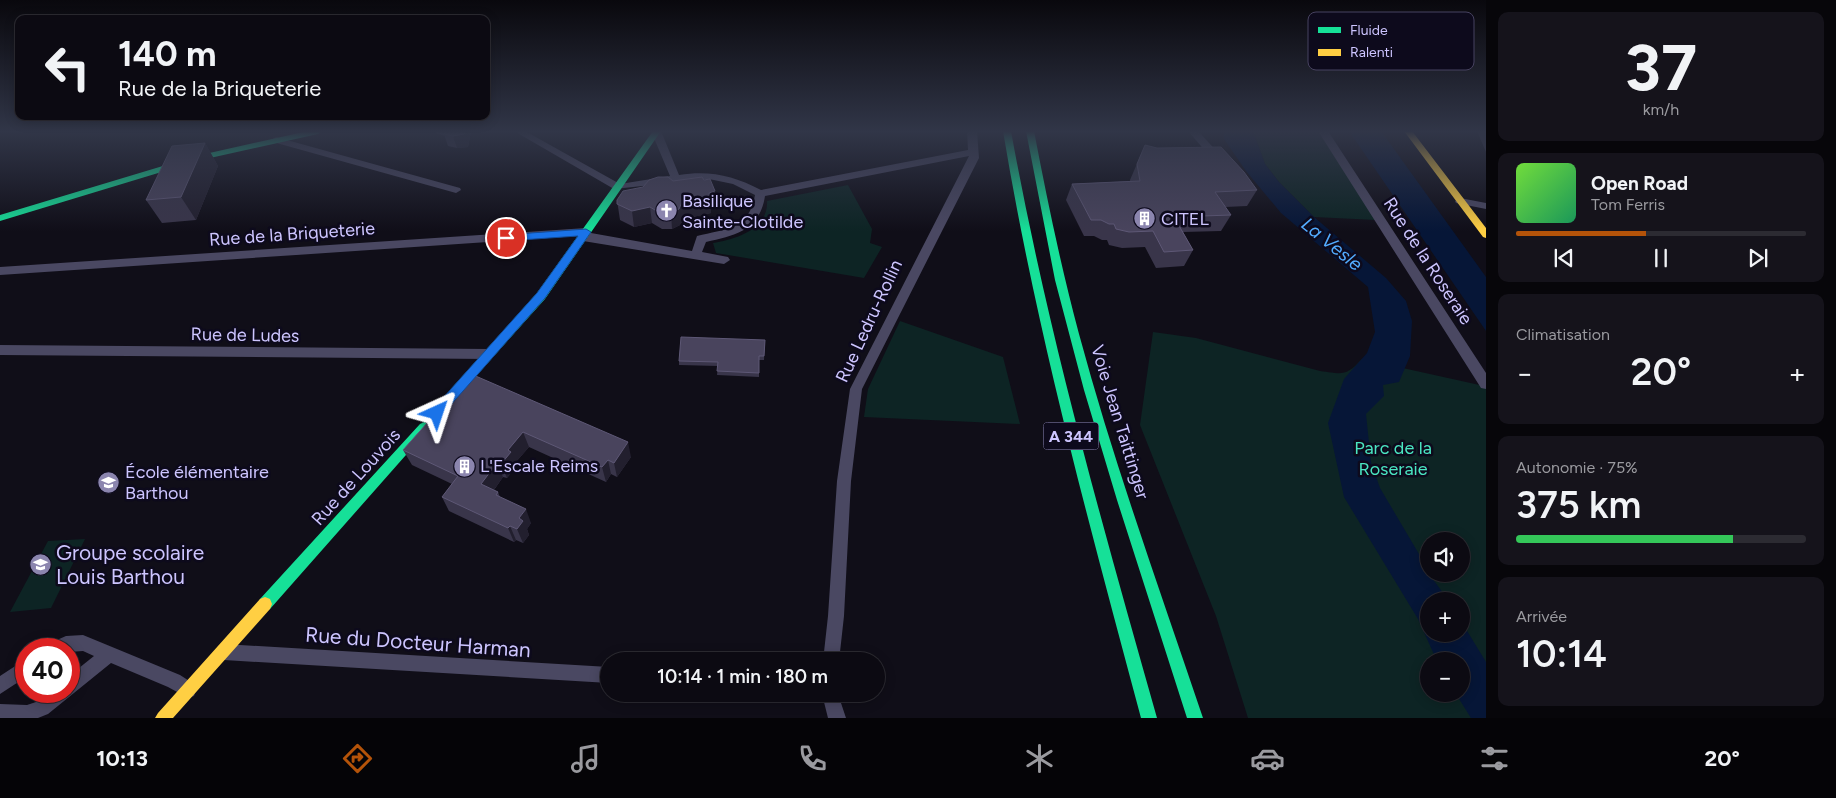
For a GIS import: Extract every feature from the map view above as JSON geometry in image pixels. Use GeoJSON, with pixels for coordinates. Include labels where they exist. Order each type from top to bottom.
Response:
{"type":"FeatureCollection","features":[{"type":"Feature","properties":{"kind":"main road"},"geometry":{"type":"LineString","coordinates":[[0,218],[177,165]]}},
{"type":"Feature","properties":{"kind":"main road"},"geometry":{"type":"LineString","coordinates":[[450,398],[541,296],[634,165]]}},
{"type":"Feature","properties":{"kind":"main road","name":"A 344"},"geometry":{"type":"LineString","coordinates":[[1013,165],[1030,268],[1061,398],[1149,718]]}},
{"type":"Feature","properties":{"kind":"main road","name":"Voie Jean Taittinger"},"geometry":{"type":"LineString","coordinates":[[1037,165],[1058,268],[1093,399],[1195,718]]}},
{"type":"Feature","properties":{"kind":"main road"},"geometry":{"type":"LineString","coordinates":[[1433,165],[1486,235]]}},
{"type":"Feature","properties":{"kind":"main road","name":"Rue de Louvois"},"geometry":{"type":"LineString","coordinates":[[163,718],[430,420]]}},
{"type":"Feature","properties":{"kind":"street"},"geometry":{"type":"LineString","coordinates":[[366,165],[456,190]]}},
{"type":"Feature","properties":{"kind":"street"},"geometry":{"type":"LineString","coordinates":[[578,165],[618,187],[709,176],[724,178],[760,194],[910,165]]}},
{"type":"Feature","properties":{"kind":"street"},"geometry":{"type":"LineString","coordinates":[[670,165],[676,179]]}},
{"type":"Feature","properties":{"kind":"street","name":"Rue Ledru-Rollin"},"geometry":{"type":"LineString","coordinates":[[832,652],[844,481],[856,389],[970,165]]}},
{"type":"Feature","properties":{"kind":"street"},"geometry":{"type":"LineString","coordinates":[[1224,165],[1227,168]]}},
{"type":"Feature","properties":{"kind":"street","name":"Rue de la Roseraie"},"geometry":{"type":"LineString","coordinates":[[1345,165],[1486,384]]}},
{"type":"Feature","properties":{"kind":"street"},"geometry":{"type":"LineString","coordinates":[[696,255],[701,239],[733,232],[753,218],[757,211],[760,194]]}},
{"type":"Feature","properties":{"kind":"street"},"geometry":{"type":"LineString","coordinates":[[1460,201],[1486,206]]}},
{"type":"Feature","properties":{"kind":"street"},"geometry":{"type":"LineString","coordinates":[[1473,219],[1486,221]]}},
{"type":"Feature","properties":{"kind":"street","name":"Rue de la Briqueterie"},"geometry":{"type":"LineString","coordinates":[[0,271],[584,234],[724,260]]}},
{"type":"Feature","properties":{"kind":"street","name":"Rue de Ludes"},"geometry":{"type":"LineString","coordinates":[[0,350],[489,354]]}},
{"type":"Feature","properties":{"kind":"street"},"geometry":{"type":"LineString","coordinates":[[80,643],[174,681],[188,690]]}},
{"type":"Feature","properties":{"kind":"street","name":"Rue du Docteur Harman"},"geometry":{"type":"LineString","coordinates":[[224,652],[600,674]]}},
{"type":"Feature","properties":{"kind":"street"},"geometry":{"type":"LineString","coordinates":[[80,678],[107,655]]}},
{"type":"Feature","properties":{"kind":"street"},"geometry":{"type":"LineString","coordinates":[[0,686],[15,675]]}},
{"type":"Feature","properties":{"kind":"street"},"geometry":{"type":"LineString","coordinates":[[832,702],[837,718]]}},
{"type":"Feature","properties":{"kind":"street"},"geometry":{"type":"LineString","coordinates":[[0,712],[14,718],[28,717],[49,703]]}},
{"type":"Feature","properties":{"kind":"green space"},"geometry":{"type":"Polygon","coordinates":[[[1265,165],[1340,165],[1376,220],[1314,217],[1279,182],[1265,165]]]}},
{"type":"Feature","properties":{"kind":"green space"},"geometry":{"type":"Polygon","coordinates":[[[848,185],[872,229],[870,243],[882,247],[864,278],[716,253],[713,243],[740,236],[757,226],[766,211],[767,201],[848,185]]]}},
{"type":"Feature","properties":{"kind":"green space"},"geometry":{"type":"Polygon","coordinates":[[[900,321],[1003,357],[1020,424],[864,417],[868,389],[900,321]]]}},
{"type":"Feature","properties":{"kind":"green space","name":"Parc de la Roseraie"},"geometry":{"type":"Polygon","coordinates":[[[1153,332],[1196,338],[1320,371],[1343,373],[1351,369],[1362,359],[1484,386],[1486,389],[1486,718],[1248,718],[1216,616],[1140,425],[1153,332]]]}},
{"type":"Feature","properties":{"kind":"green space"},"geometry":{"type":"Polygon","coordinates":[[[85,539],[51,608],[10,612],[48,541],[85,539]]]}},
{"type":"Feature","properties":{"kind":"water","name":"La Vesle"},"geometry":{"type":"Polygon","coordinates":[[[1242,165],[1265,165],[1279,182],[1314,217],[1386,278],[1406,301],[1412,321],[1410,356],[1399,382],[1383,385],[1384,396],[1366,414],[1371,462],[1380,488],[1420,556],[1420,582],[1435,582],[1442,592],[1420,592],[1420,623],[1344,497],[1328,423],[1344,379],[1367,353],[1375,332],[1368,287],[1281,213],[1242,165]]]}},
{"type":"Feature","properties":{"kind":"water"},"geometry":{"type":"Polygon","coordinates":[[[1372,165],[1405,165],[1486,277],[1486,331],[1372,165]]]}},
{"type":"Feature","properties":{"kind":"water"},"geometry":{"type":"Polygon","coordinates":[[[1470,636],[1486,662],[1486,718],[1471,718],[1461,702],[1470,702],[1470,652],[1433,652],[1428,642],[1470,642],[1470,636]]]}},
{"type":"Feature","properties":{"kind":"building"},"geometry":{"type":"Polygon","coordinates":[[[163,165],[195,165],[181,197],[146,200],[163,165]]]}},
{"type":"Feature","properties":{"kind":"building","name":"CITEL"},"geometry":{"type":"Polygon","coordinates":[[[1137,165],[1237,165],[1257,190],[1215,192],[1231,215],[1174,217],[1193,250],[1164,252],[1153,231],[1129,232],[1116,229],[1114,224],[1101,220],[1091,220],[1072,184],[1140,181],[1137,165]]]}},
{"type":"Feature","properties":{"kind":"building"},"geometry":{"type":"Polygon","coordinates":[[[658,177],[668,177],[673,181],[702,177],[704,180],[710,179],[715,191],[709,193],[710,197],[682,202],[679,209],[671,213],[660,213],[650,207],[632,211],[617,204],[617,200],[623,191],[643,187],[649,180],[658,177]]]}},
{"type":"Feature","properties":{"kind":"building"},"geometry":{"type":"Polygon","coordinates":[[[681,337],[765,340],[764,356],[759,356],[759,373],[717,371],[718,362],[679,361],[681,337]]]}},
{"type":"Feature","properties":{"kind":"building","name":"L'Escale Reims"},"geometry":{"type":"Polygon","coordinates":[[[471,374],[628,442],[614,463],[608,460],[602,467],[523,432],[508,450],[511,452],[501,464],[497,463],[481,484],[498,492],[496,495],[526,509],[519,518],[523,521],[517,529],[510,526],[508,528],[442,497],[458,476],[403,450],[471,374]]]}},
{"type":"Feature","properties":{"kind":"traffic: fast"},"geometry":{"type":"LineString","coordinates":[[0,218],[177,165]]}},
{"type":"Feature","properties":{"kind":"traffic: fast"},"geometry":{"type":"LineString","coordinates":[[456,391],[541,296],[633,165]]}},
{"type":"Feature","properties":{"kind":"traffic: fast"},"geometry":{"type":"LineString","coordinates":[[1013,165],[1035,280],[1052,353],[1089,499],[1149,718]]}},
{"type":"Feature","properties":{"kind":"traffic: fast"},"geometry":{"type":"LineString","coordinates":[[1036,165],[1060,280],[1074,335],[1123,500],[1195,718]]}},
{"type":"Feature","properties":{"kind":"traffic: fast"},"geometry":{"type":"LineString","coordinates":[[265,604],[424,427]]}},
{"type":"Feature","properties":{"kind":"traffic: slow"},"geometry":{"type":"LineString","coordinates":[[1433,165],[1486,235]]}},
{"type":"Feature","properties":{"kind":"traffic: slow"},"geometry":{"type":"LineString","coordinates":[[163,718],[265,604]]}},
{"type":"Feature","properties":{"kind":"place","name":"Basilique Sainte-Clotilde"},"geometry":{"type":"Point","coordinates":[666,211]}},
{"type":"Feature","properties":{"kind":"place","name":"CITEL"},"geometry":{"type":"Point","coordinates":[1145,219]}},
{"type":"Feature","properties":{"kind":"place","name":"L'Escale Reims"},"geometry":{"type":"Point","coordinates":[464,466]}},
{"type":"Feature","properties":{"kind":"place","name":"École élémentaire Barthou"},"geometry":{"type":"Point","coordinates":[109,482]}},
{"type":"Feature","properties":{"kind":"place","name":"Groupe scolaire Louis Barthou"},"geometry":{"type":"Point","coordinates":[40,564]}},
{"type":"Feature","properties":{"kind":"route"},"geometry":{"type":"LineString","coordinates":[[437,413],[541,296],[586,232],[506,238]]}}]}
